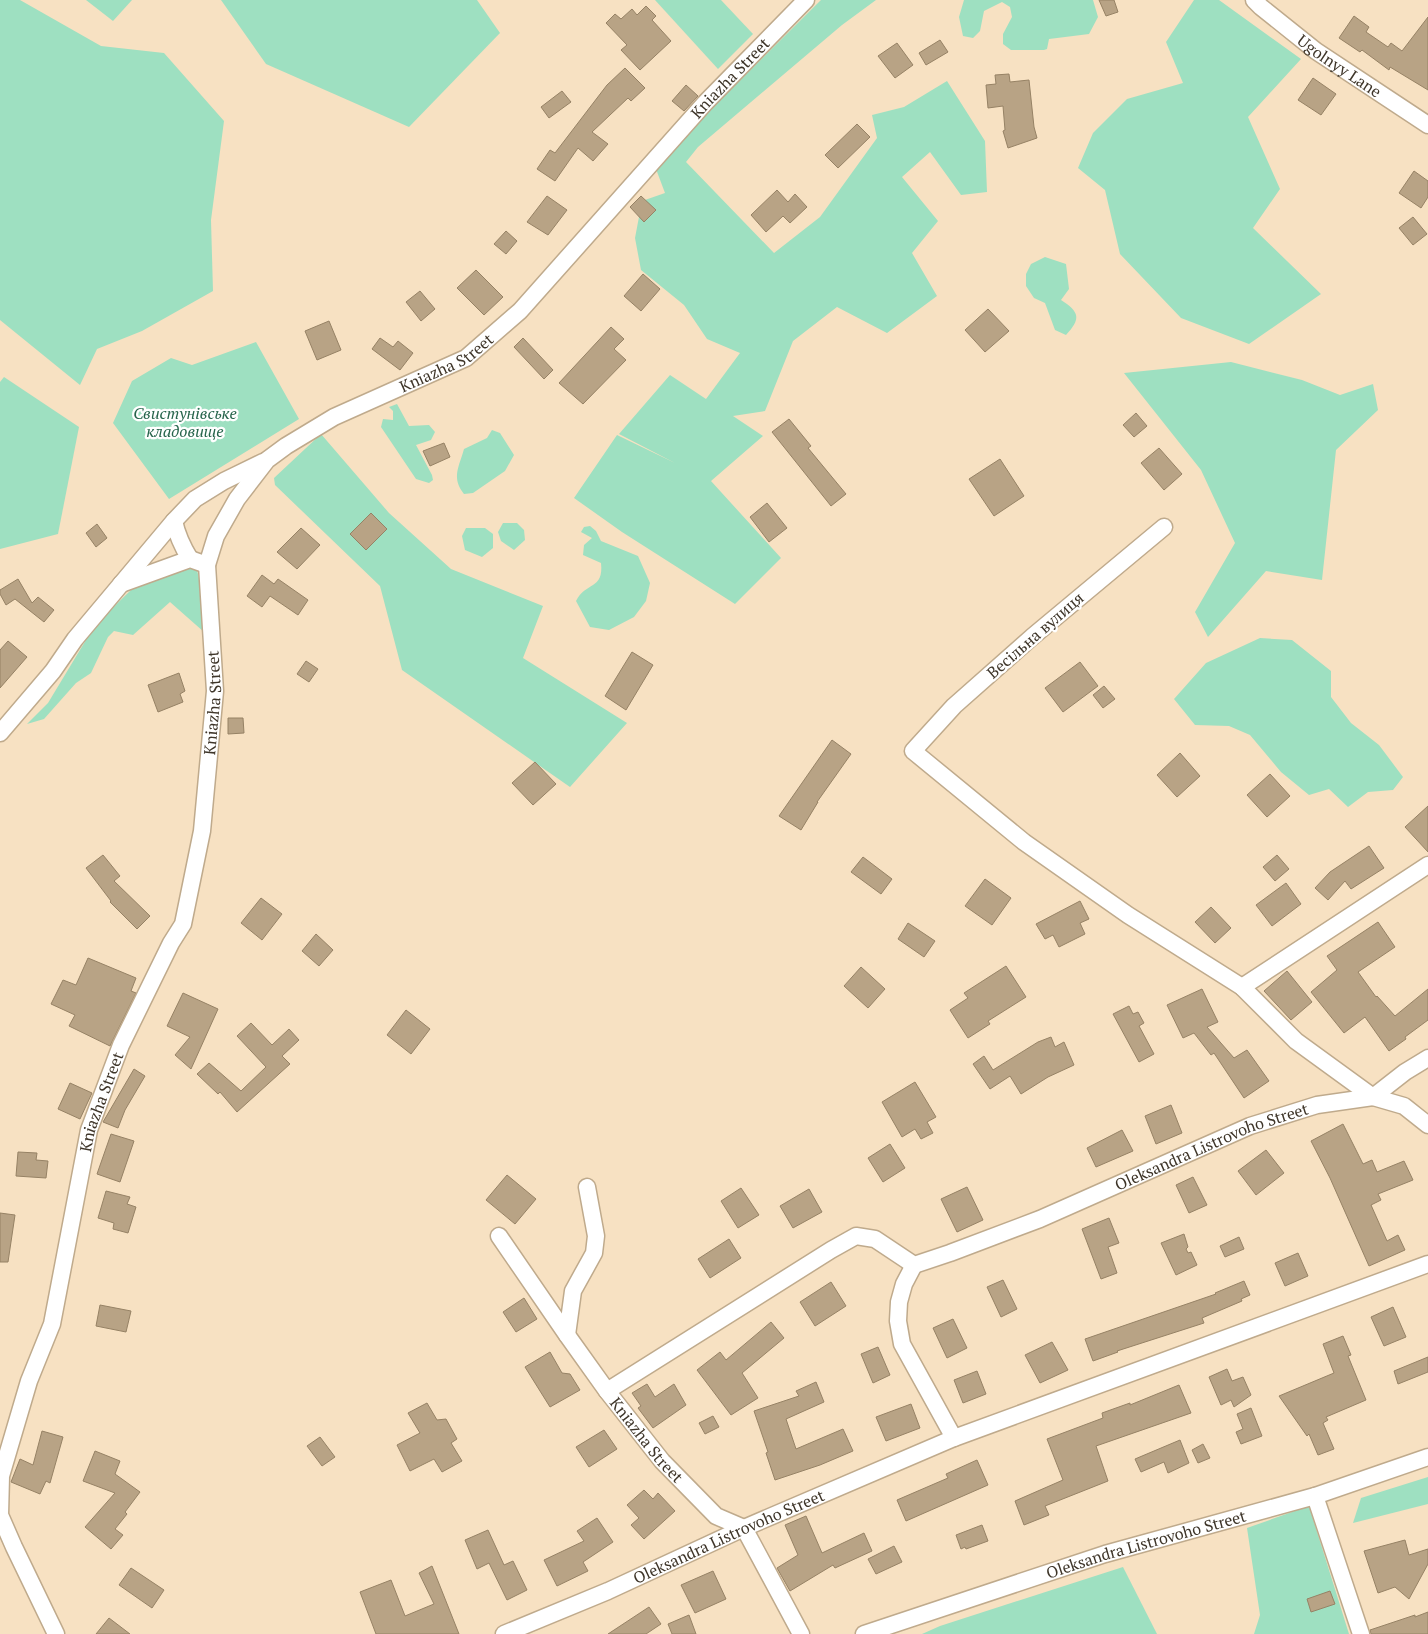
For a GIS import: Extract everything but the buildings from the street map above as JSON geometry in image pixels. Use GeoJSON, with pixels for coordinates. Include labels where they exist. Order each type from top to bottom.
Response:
{"type":"FeatureCollection","features":[{"type":"Feature","properties":{"kind":"street","name":"Kniazha Street"},"geometry":{"type":"LineString","coordinates":[[56,1634],[0,1515],[1,1476],[29,1382],[52,1324],[88,1130],[121,1045],[170,943],[183,924],[202,831],[215,691],[206,565],[216,536],[237,499],[267,460],[286,446],[334,417],[466,358],[520,312],[705,103],[806,0]]}},
{"type":"Feature","properties":{"kind":"street","name":"Ugolnyy Lane"},"geometry":{"type":"LineString","coordinates":[[1254,0],[1316,51],[1428,125]]}},
{"type":"Feature","properties":{"kind":"street"},"geometry":{"type":"LineString","coordinates":[[0,733],[54,671],[75,639],[174,521],[195,499],[224,481],[267,460]]}},
{"type":"Feature","properties":{"kind":"street"},"geometry":{"type":"LineString","coordinates":[[174,521],[181,545],[190,559],[206,565]]}},
{"type":"Feature","properties":{"kind":"street","name":"Весільна вулиця"},"geometry":{"type":"LineString","coordinates":[[913,751],[954,706],[1032,637],[1164,527]]}},
{"type":"Feature","properties":{"kind":"street"},"geometry":{"type":"LineString","coordinates":[[121,584],[190,559]]}},
{"type":"Feature","properties":{"kind":"street","name":"Oleksandra Listrovoho Street"},"geometry":{"type":"LineString","coordinates":[[913,751],[1024,842],[1128,915],[1242,987],[1296,1040],[1374,1097],[1404,1106],[1428,1125]]}},
{"type":"Feature","properties":{"kind":"street"},"geometry":{"type":"LineString","coordinates":[[1242,987],[1428,865]]}},
{"type":"Feature","properties":{"kind":"street"},"geometry":{"type":"LineString","coordinates":[[1374,1097],[1405,1072],[1428,1058]]}},
{"type":"Feature","properties":{"kind":"street","name":"Oleksandra Listrovoho Street"},"geometry":{"type":"LineString","coordinates":[[914,1265],[1040,1219],[1250,1126],[1317,1105],[1374,1097]]}},
{"type":"Feature","properties":{"kind":"street"},"geometry":{"type":"LineString","coordinates":[[567,1336],[573,1291],[594,1253],[596,1236],[587,1187]]}},
{"type":"Feature","properties":{"kind":"street","name":"Kniazha Street"},"geometry":{"type":"LineString","coordinates":[[499,1236],[567,1336],[662,1461],[716,1516],[744,1528]]}},
{"type":"Feature","properties":{"kind":"street"},"geometry":{"type":"LineString","coordinates":[[607,1391],[798,1270],[856,1236],[875,1240],[914,1265],[904,1284],[899,1302],[898,1321],[902,1344],[954,1438]]}},
{"type":"Feature","properties":{"kind":"street","name":"Oleksandra Listrovoho Street"},"geometry":{"type":"LineString","coordinates":[[504,1634],[608,1591],[744,1528],[954,1438],[1428,1264]]}},
{"type":"Feature","properties":{"kind":"street","name":"Oleksandra Listrovoho Street"},"geometry":{"type":"LineString","coordinates":[[864,1634],[1105,1554],[1315,1496],[1428,1457]]}},
{"type":"Feature","properties":{"kind":"street"},"geometry":{"type":"LineString","coordinates":[[1315,1496],[1361,1634]]}},
{"type":"Feature","properties":{"kind":"street"},"geometry":{"type":"LineString","coordinates":[[744,1528],[801,1634]]}},
{"type":"Feature","properties":{"kind":"green space"},"geometry":{"type":"Polygon","coordinates":[[[0,0],[20,0],[101,46],[164,53],[224,121],[211,220],[213,291],[142,331],[97,349],[80,385],[0,320],[0,0]]]}},
{"type":"Feature","properties":{"kind":"green space"},"geometry":{"type":"Polygon","coordinates":[[[86,0],[132,0],[113,21],[86,0]]]}},
{"type":"Feature","properties":{"kind":"green space"},"geometry":{"type":"Polygon","coordinates":[[[221,0],[477,0],[500,33],[409,127],[266,64],[221,0]]]}},
{"type":"Feature","properties":{"kind":"green space"},"geometry":{"type":"Polygon","coordinates":[[[655,0],[721,0],[753,34],[718,69],[655,0]]]}},
{"type":"Feature","properties":{"kind":"green space"},"geometry":{"type":"Polygon","coordinates":[[[821,0],[876,0],[842,25],[698,147],[686,162],[774,253],[820,217],[877,138],[872,115],[904,107],[947,81],[985,141],[987,192],[961,195],[930,152],[902,177],[938,221],[912,253],[937,296],[887,333],[837,307],[793,341],[765,411],[733,416],[763,436],[711,481],[781,558],[735,604],[622,532],[574,498],[617,435],[675,463],[619,434],[670,375],[706,399],[740,353],[707,339],[684,305],[641,270],[635,238],[642,201],[665,193],[656,169],[674,146],[821,0]]]}},
{"type":"Feature","properties":{"kind":"green space"},"geometry":{"type":"Polygon","coordinates":[[[964,0],[1093,0],[1098,17],[1089,34],[1049,39],[1047,49],[1044,50],[1011,50],[1003,44],[1003,34],[1012,17],[1010,7],[1002,2],[984,11],[980,31],[973,38],[963,36],[959,17],[964,0]]]}},
{"type":"Feature","properties":{"kind":"green space"},"geometry":{"type":"Polygon","coordinates":[[[1194,0],[1219,0],[1301,59],[1248,117],[1280,189],[1253,228],[1321,294],[1249,344],[1181,318],[1120,254],[1105,190],[1078,168],[1093,133],[1127,99],[1183,83],[1166,42],[1194,0]]]}},
{"type":"Feature","properties":{"kind":"green space"},"geometry":{"type":"Polygon","coordinates":[[[1045,257],[1066,264],[1069,289],[1061,300],[1075,312],[1076,320],[1066,335],[1055,330],[1045,303],[1034,298],[1026,286],[1026,274],[1031,264],[1045,257]]]}},
{"type":"Feature","properties":{"kind":"green space","name":"Свистунівське кладовище"},"geometry":{"type":"Polygon","coordinates":[[[256,342],[299,419],[169,499],[113,423],[132,381],[171,358],[192,365],[256,342]]]}},
{"type":"Feature","properties":{"kind":"green space"},"geometry":{"type":"Polygon","coordinates":[[[1231,362],[1302,380],[1340,395],[1373,384],[1378,410],[1336,450],[1322,580],[1266,571],[1208,637],[1195,612],[1235,543],[1201,470],[1124,373],[1231,362]]]}},
{"type":"Feature","properties":{"kind":"green space"},"geometry":{"type":"Polygon","coordinates":[[[4,377],[79,427],[58,534],[0,549],[0,382],[4,377]]]}},
{"type":"Feature","properties":{"kind":"green space"},"geometry":{"type":"Polygon","coordinates":[[[397,404],[409,426],[429,425],[435,432],[431,440],[416,445],[432,475],[433,480],[429,483],[416,479],[381,427],[383,419],[393,420],[393,411],[389,407],[397,404]]]}},
{"type":"Feature","properties":{"kind":"green space"},"geometry":{"type":"Polygon","coordinates":[[[492,430],[500,433],[514,455],[505,471],[473,493],[464,494],[458,483],[457,472],[464,449],[487,438],[492,430]]]}},
{"type":"Feature","properties":{"kind":"green space"},"geometry":{"type":"Polygon","coordinates":[[[321,434],[389,513],[451,569],[543,606],[523,658],[627,723],[570,787],[402,670],[380,586],[275,485],[274,478],[321,434]]]}},
{"type":"Feature","properties":{"kind":"green space"},"geometry":{"type":"Polygon","coordinates":[[[503,523],[517,523],[524,530],[525,540],[514,550],[501,541],[498,532],[503,523]]]}},
{"type":"Feature","properties":{"kind":"green space"},"geometry":{"type":"Polygon","coordinates":[[[590,526],[596,531],[601,541],[638,556],[650,583],[646,601],[634,617],[609,630],[590,627],[576,601],[584,591],[600,578],[601,563],[583,555],[584,545],[592,538],[581,532],[584,527],[590,526]]]}},
{"type":"Feature","properties":{"kind":"green space"},"geometry":{"type":"Polygon","coordinates":[[[466,528],[485,528],[493,534],[493,548],[482,557],[465,550],[462,536],[466,528]]]}},
{"type":"Feature","properties":{"kind":"green space"},"geometry":{"type":"Polygon","coordinates":[[[187,567],[197,570],[206,608],[204,632],[170,602],[133,635],[114,631],[108,637],[91,673],[76,683],[44,719],[27,724],[48,703],[95,625],[131,590],[187,567]]]}},
{"type":"Feature","properties":{"kind":"green space"},"geometry":{"type":"Polygon","coordinates":[[[1260,638],[1292,640],[1331,671],[1331,697],[1351,723],[1379,745],[1403,777],[1393,790],[1368,792],[1348,807],[1329,789],[1309,795],[1281,772],[1250,735],[1229,726],[1195,725],[1174,699],[1206,663],[1260,638]]]}},
{"type":"Feature","properties":{"kind":"green space"},"geometry":{"type":"Polygon","coordinates":[[[1428,1477],[1428,1504],[1353,1523],[1361,1498],[1428,1477]]]}},
{"type":"Feature","properties":{"kind":"green space"},"geometry":{"type":"Polygon","coordinates":[[[1309,1506],[1349,1634],[1254,1634],[1260,1615],[1247,1528],[1309,1506]]]}},
{"type":"Feature","properties":{"kind":"green space"},"geometry":{"type":"Polygon","coordinates":[[[1123,1567],[1157,1634],[922,1634],[940,1626],[1123,1567]]]}}]}
